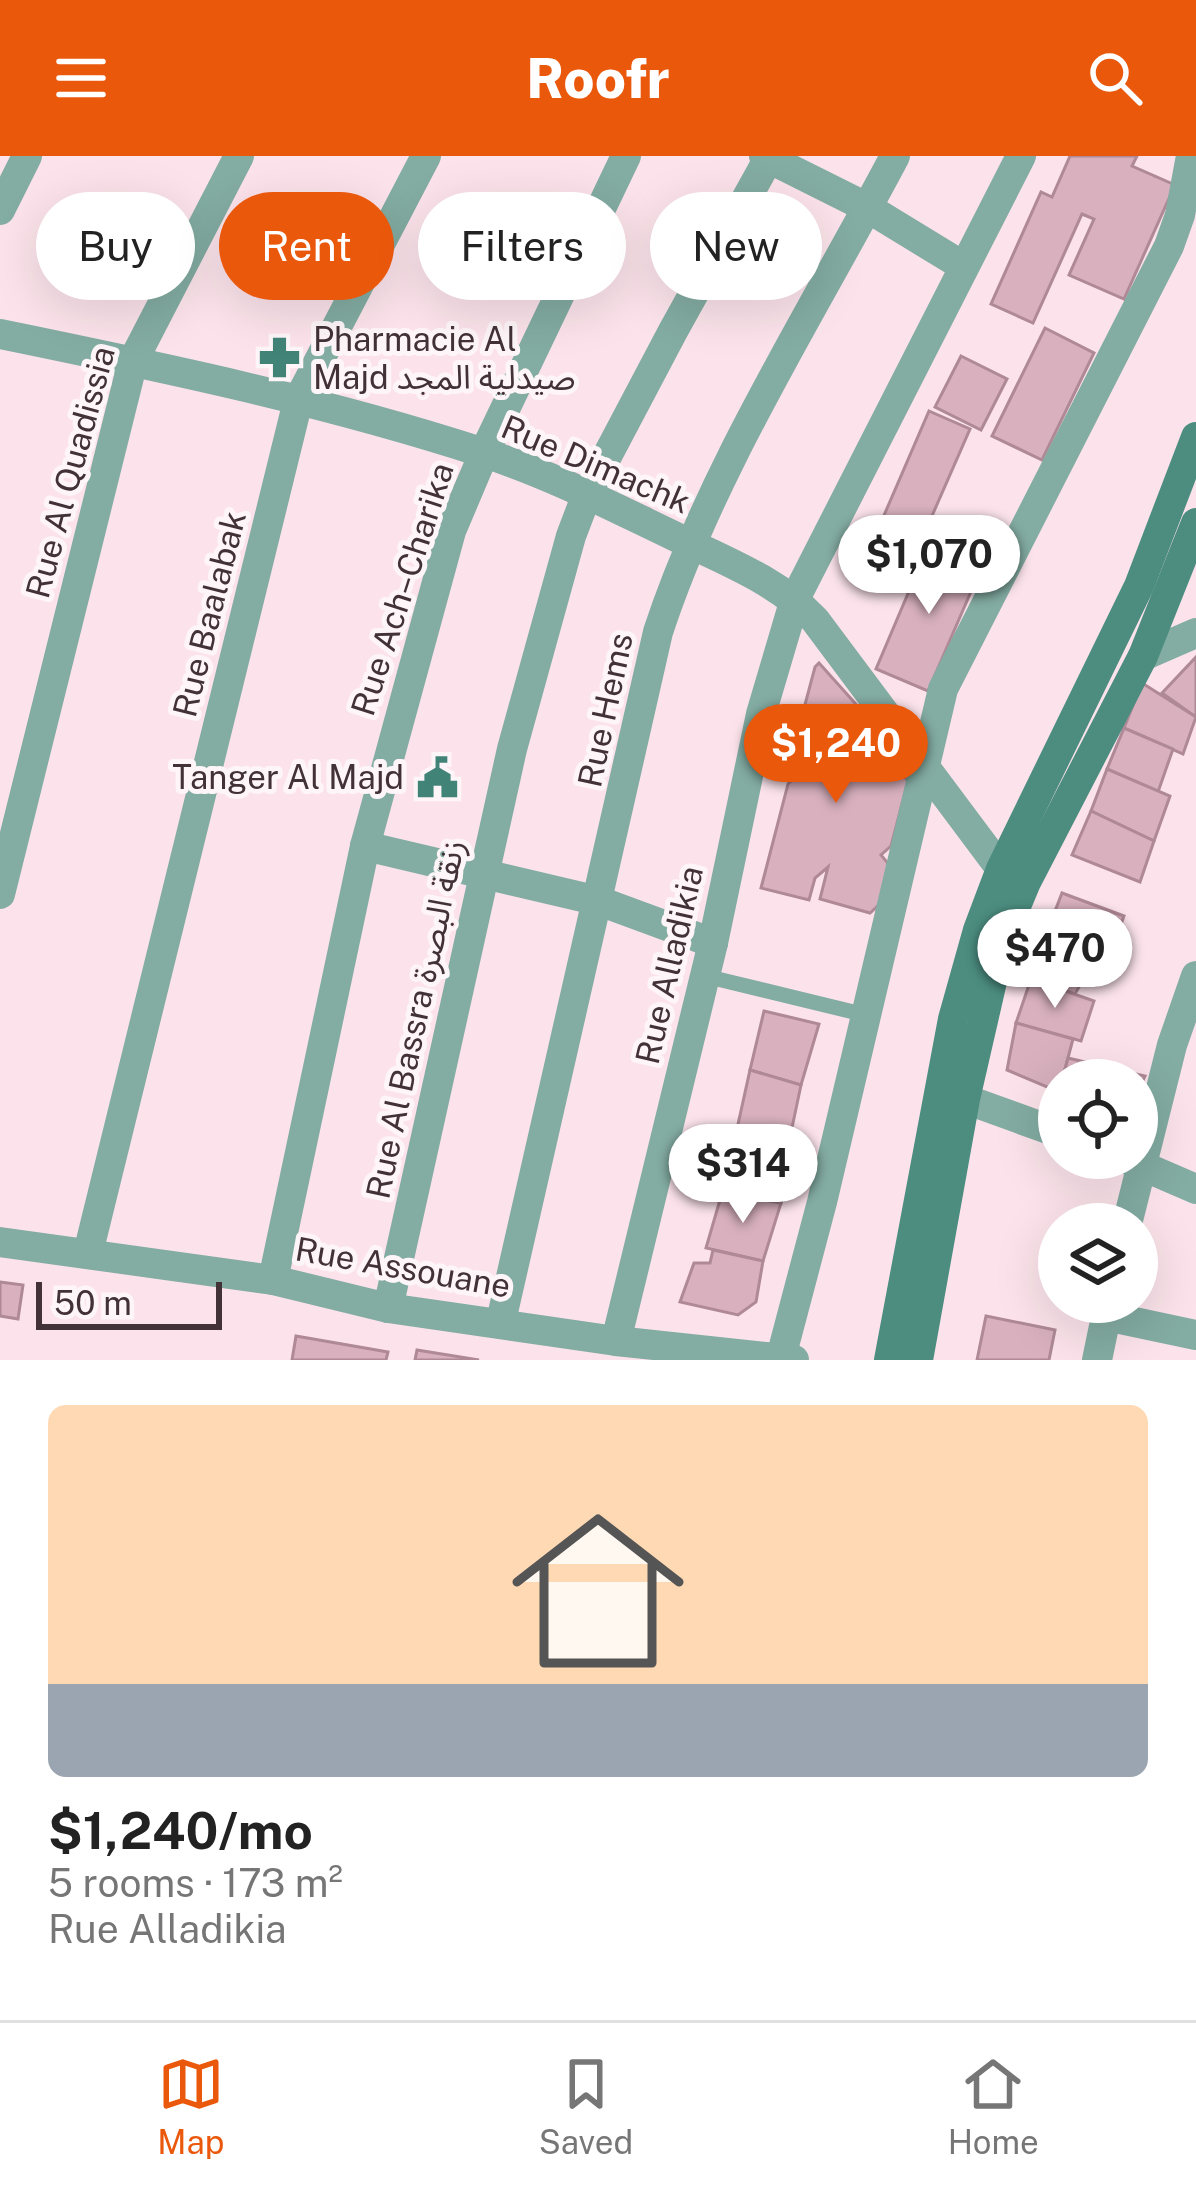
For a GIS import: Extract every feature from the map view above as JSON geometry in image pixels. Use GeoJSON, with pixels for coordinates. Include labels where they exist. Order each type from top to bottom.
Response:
{"type":"FeatureCollection","features":[{"type":"Feature","properties":{"kind":"main road"},"geometry":{"type":"LineString","coordinates":[[918,1360],[965,1099],[1013,876],[1139,586],[1196,437]]}},
{"type":"Feature","properties":{"kind":"main road"},"geometry":{"type":"LineString","coordinates":[[889,1360],[953,1019],[978,930],[1143,656],[1196,523]]}},
{"type":"Feature","properties":{"kind":"street"},"geometry":{"type":"LineString","coordinates":[[0,210],[27,156]]}},
{"type":"Feature","properties":{"kind":"street","name":"Rue Al Quadissia"},"geometry":{"type":"LineString","coordinates":[[0,894],[133,362],[239,156]]}},
{"type":"Feature","properties":{"kind":"street","name":"Rue Baalabak"},"geometry":{"type":"LineString","coordinates":[[88,1253],[298,400],[426,156]]}},
{"type":"Feature","properties":{"kind":"street","name":"Rue Ach–Charika"},"geometry":{"type":"LineString","coordinates":[[273,1280],[365,846],[451,531],[626,156]]}},
{"type":"Feature","properties":{"kind":"street","name":"Rue Hems"},"geometry":{"type":"LineString","coordinates":[[501,1322],[658,632],[690,544],[895,156]]}},
{"type":"Feature","properties":{"kind":"street","name":"Rue Alladikia"},"geometry":{"type":"LineString","coordinates":[[616,1341],[713,943],[761,714],[795,599],[1021,156]]}},
{"type":"Feature","properties":{"kind":"street"},"geometry":{"type":"LineString","coordinates":[[788,1359],[934,720],[951,670],[1169,246],[1191,156]]}},
{"type":"Feature","properties":{"kind":"street"},"geometry":{"type":"LineString","coordinates":[[768,157],[868,208],[963,266]]}},
{"type":"Feature","properties":{"kind":"street","name":"Rue Al Bassra زنقة البصرة"},"geometry":{"type":"LineString","coordinates":[[388,1307],[484,873],[556,585],[587,494],[768,157]]}},
{"type":"Feature","properties":{"kind":"street","name":"Rue Dimachk"},"geometry":{"type":"LineString","coordinates":[[0,334],[298,400],[484,453],[587,494],[795,599],[1013,876]]}},
{"type":"Feature","properties":{"kind":"street"},"geometry":{"type":"LineString","coordinates":[[1143,656],[1196,633]]}},
{"type":"Feature","properties":{"kind":"street"},"geometry":{"type":"LineString","coordinates":[[365,846],[599,901],[713,943]]}},
{"type":"Feature","properties":{"kind":"street"},"geometry":{"type":"LineString","coordinates":[[1158,1105],[1184,1048],[1196,976]]}},
{"type":"Feature","properties":{"kind":"street"},"geometry":{"type":"LineString","coordinates":[[965,1099],[1038,1125]]}},
{"type":"Feature","properties":{"kind":"street"},"geometry":{"type":"LineString","coordinates":[[1158,1173],[1196,1189]]}},
{"type":"Feature","properties":{"kind":"street","name":"Rue Assouane"},"geometry":{"type":"LineString","coordinates":[[0,1242],[273,1280],[388,1307],[616,1341],[788,1359]]}},
{"type":"Feature","properties":{"kind":"street"},"geometry":{"type":"LineString","coordinates":[[1097,1360],[1104,1323]]}},
{"type":"Feature","properties":{"kind":"street"},"geometry":{"type":"LineString","coordinates":[[1155,1323],[1196,1335]]}},
{"type":"Feature","properties":{"kind":"lane"},"geometry":{"type":"LineString","coordinates":[[705,976],[866,1015]]}},
{"type":"Feature","properties":{"kind":"building"},"geometry":{"type":"Polygon","coordinates":[[[1070,156],[1137,156],[1132,166],[1175,185],[1124,299],[1069,275],[1094,219],[1082,214],[1033,323],[991,304],[1041,192],[1052,197],[1070,156]]]}},
{"type":"Feature","properties":{"kind":"building"},"geometry":{"type":"Polygon","coordinates":[[[1045,328],[1094,353],[1042,460],[992,436],[1045,328]]]}},
{"type":"Feature","properties":{"kind":"building"},"geometry":{"type":"Polygon","coordinates":[[[961,356],[1007,379],[981,430],[935,407],[961,356]]]}},
{"type":"Feature","properties":{"kind":"building"},"geometry":{"type":"Polygon","coordinates":[[[929,411],[970,429],[900,589],[860,571],[929,411]]]}},
{"type":"Feature","properties":{"kind":"building"},"geometry":{"type":"Polygon","coordinates":[[[929,544],[982,566],[928,691],[876,669],[929,544]]]}},
{"type":"Feature","properties":{"kind":"building"},"geometry":{"type":"Polygon","coordinates":[[[1196,657],[1196,717],[1162,693],[1196,657]]]}},
{"type":"Feature","properties":{"kind":"building"},"geometry":{"type":"Polygon","coordinates":[[[819,663],[871,721],[855,741],[865,732],[908,781],[891,846],[881,855],[891,867],[881,903],[870,913],[820,899],[828,867],[815,878],[809,900],[761,888],[793,779],[787,772],[819,663]]]}},
{"type":"Feature","properties":{"kind":"building"},"geometry":{"type":"Polygon","coordinates":[[[1142,683],[1196,717],[1183,754],[1124,728],[1142,683]]]}},
{"type":"Feature","properties":{"kind":"building"},"geometry":{"type":"Polygon","coordinates":[[[1124,728],[1173,749],[1158,792],[1107,769],[1124,728]]]}},
{"type":"Feature","properties":{"kind":"building"},"geometry":{"type":"Polygon","coordinates":[[[1107,769],[1170,796],[1154,841],[1091,811],[1107,769]]]}},
{"type":"Feature","properties":{"kind":"building"},"geometry":{"type":"Polygon","coordinates":[[[1091,811],[1154,841],[1140,882],[1072,855],[1091,811]]]}},
{"type":"Feature","properties":{"kind":"building"},"geometry":{"type":"Polygon","coordinates":[[[1062,893],[1124,916],[1110,956],[1045,937],[1062,893]]]}},
{"type":"Feature","properties":{"kind":"building"},"geometry":{"type":"Polygon","coordinates":[[[1045,937],[1110,956],[1096,985],[1084,978],[1075,994],[1031,979],[1045,937]]]}},
{"type":"Feature","properties":{"kind":"building"},"geometry":{"type":"Polygon","coordinates":[[[1031,979],[1094,1001],[1081,1041],[1016,1023],[1031,979]]]}},
{"type":"Feature","properties":{"kind":"building"},"geometry":{"type":"Polygon","coordinates":[[[764,1011],[819,1024],[801,1085],[750,1070],[764,1011]]]}},
{"type":"Feature","properties":{"kind":"building"},"geometry":{"type":"Polygon","coordinates":[[[1016,1023],[1073,1039],[1068,1059],[1038,1059],[1038,1083],[1007,1070],[1016,1023]]]}},
{"type":"Feature","properties":{"kind":"building"},"geometry":{"type":"Polygon","coordinates":[[[750,1070],[801,1085],[789,1142],[737,1129],[750,1070]]]}},
{"type":"Feature","properties":{"kind":"building"},"geometry":{"type":"Polygon","coordinates":[[[737,1129],[789,1142],[781,1203],[722,1193],[737,1129]]]}},
{"type":"Feature","properties":{"kind":"building"},"geometry":{"type":"Polygon","coordinates":[[[722,1193],[781,1203],[763,1261],[706,1248],[722,1193]]]}},
{"type":"Feature","properties":{"kind":"building"},"geometry":{"type":"Polygon","coordinates":[[[713,1250],[763,1261],[756,1302],[738,1315],[680,1302],[694,1263],[710,1263],[713,1250]]]}},
{"type":"Feature","properties":{"kind":"building"},"geometry":{"type":"Polygon","coordinates":[[[0,1282],[23,1285],[18,1319],[0,1316],[0,1282]]]}},
{"type":"Feature","properties":{"kind":"building"},"geometry":{"type":"Polygon","coordinates":[[[986,1316],[1055,1330],[1049,1360],[977,1360],[986,1316]]]}},
{"type":"Feature","properties":{"kind":"building"},"geometry":{"type":"Polygon","coordinates":[[[296,1336],[388,1352],[386,1360],[292,1360],[296,1336]]]}},
{"type":"Feature","properties":{"kind":"building"},"geometry":{"type":"Polygon","coordinates":[[[417,1350],[479,1360],[415,1360],[417,1350]]]}},
{"type":"Feature","properties":{"kind":"place","name":"Pharmacie Al Majd صيدلية المجد"},"geometry":{"type":"Point","coordinates":[279,358]}},
{"type":"Feature","properties":{"kind":"place","name":"Tanger Al Majd"},"geometry":{"type":"Point","coordinates":[438,777]}}]}
